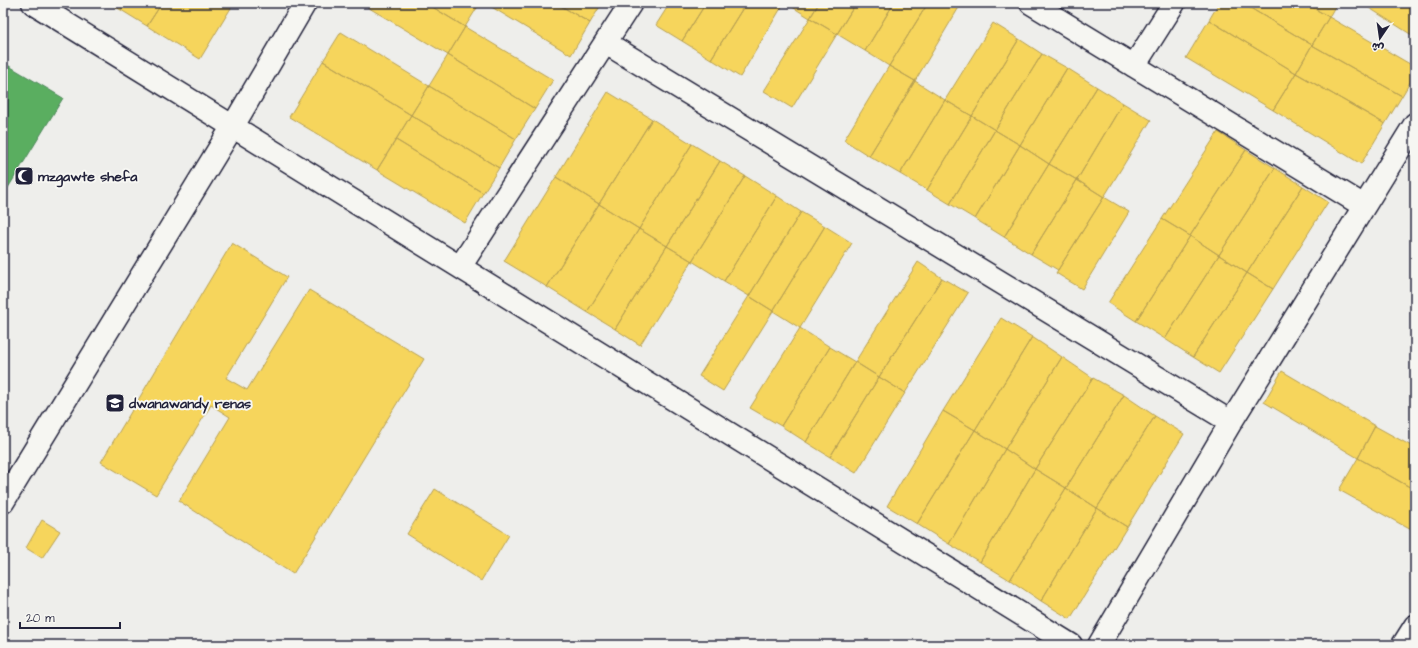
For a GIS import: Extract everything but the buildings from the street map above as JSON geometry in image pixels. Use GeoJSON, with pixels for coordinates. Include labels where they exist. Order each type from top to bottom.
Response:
{"type":"FeatureCollection","features":[{"type":"Feature","properties":{"kind":"street"},"geometry":{"type":"LineString","coordinates":[[33,3],[1071,645]]}},
{"type":"Feature","properties":{"kind":"street"},"geometry":{"type":"LineString","coordinates":[[3,502],[233,126],[305,3]]}},
{"type":"Feature","properties":{"kind":"street"},"geometry":{"type":"LineString","coordinates":[[460,266],[606,44],[631,3]]}},
{"type":"Feature","properties":{"kind":"street"},"geometry":{"type":"LineString","coordinates":[[1031,3],[1364,206]]}},
{"type":"Feature","properties":{"kind":"street"},"geometry":{"type":"LineString","coordinates":[[1134,66],[1174,3]]}},
{"type":"Feature","properties":{"kind":"street"},"geometry":{"type":"LineString","coordinates":[[606,44],[1231,422]]}},
{"type":"Feature","properties":{"kind":"street"},"geometry":{"type":"LineString","coordinates":[[1099,645],[1231,422],[1415,124]]}},
{"type":"Feature","properties":{"kind":"street"},"geometry":{"type":"LineString","coordinates":[[1403,645],[1415,626]]}},
{"type":"Feature","properties":{"kind":"place","name":"mzgawte shefa"},"geometry":{"type":"Point","coordinates":[24,176]}},
{"type":"Feature","properties":{"kind":"place","name":"dwanawandy renas"},"geometry":{"type":"Point","coordinates":[115,403]}}]}
